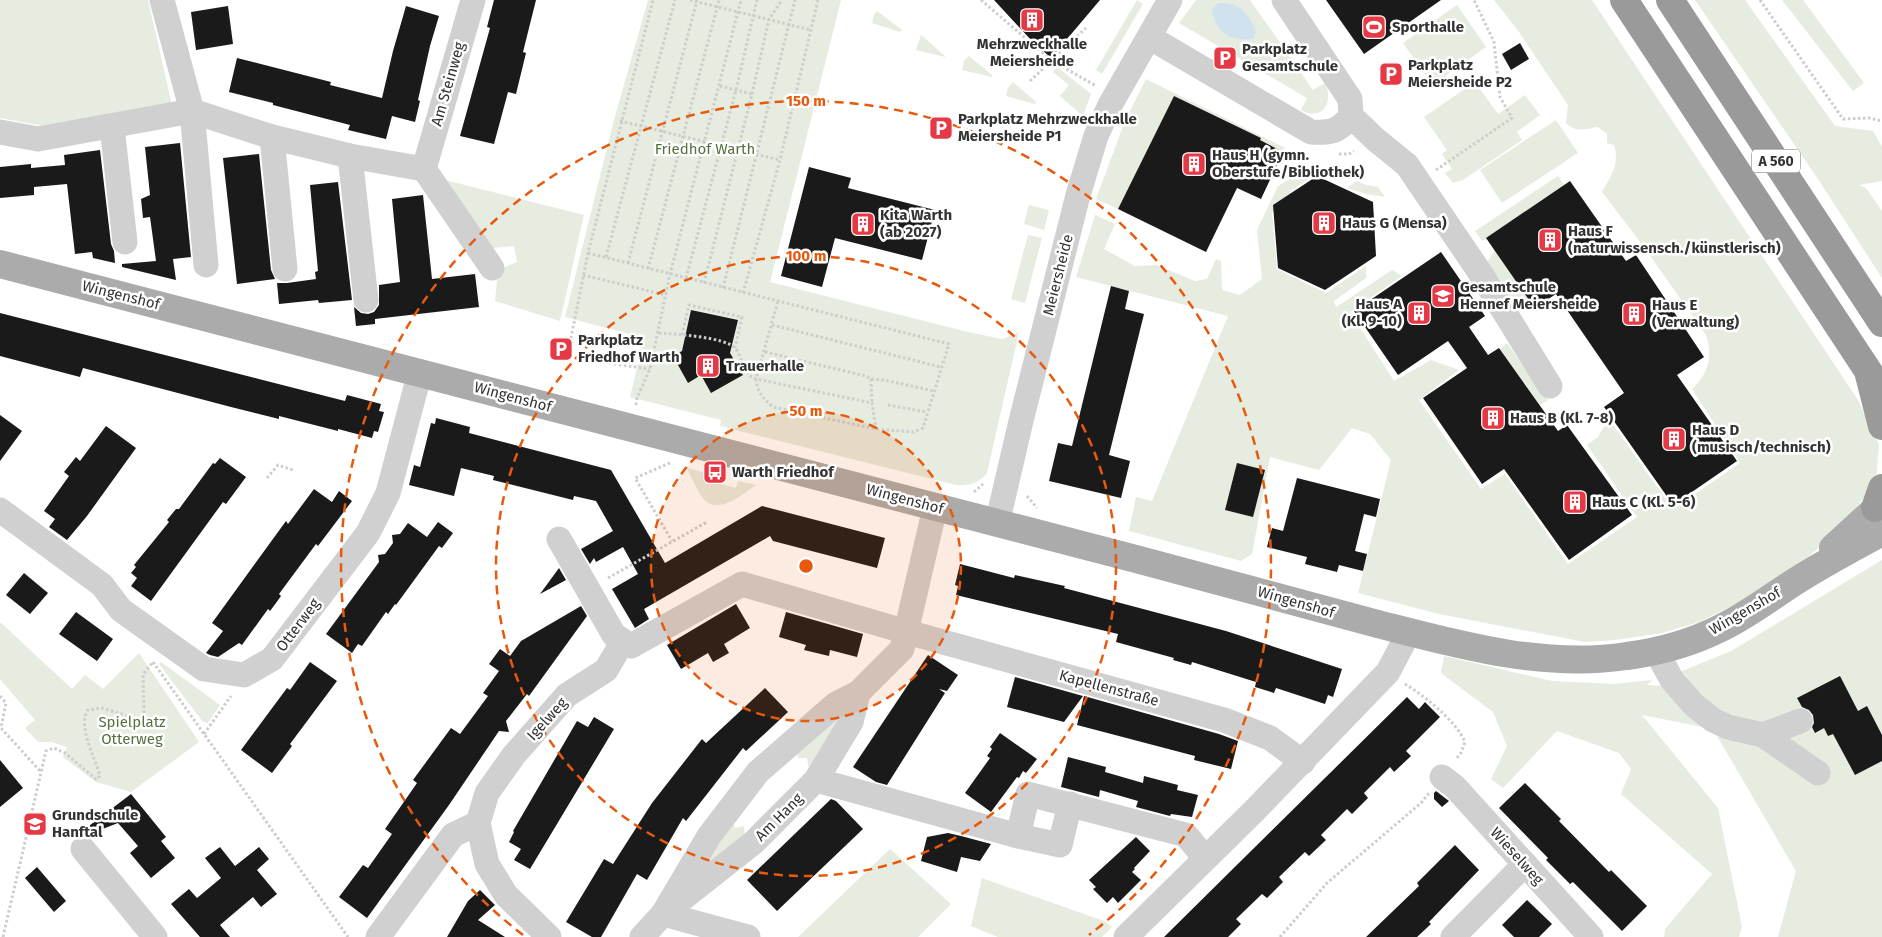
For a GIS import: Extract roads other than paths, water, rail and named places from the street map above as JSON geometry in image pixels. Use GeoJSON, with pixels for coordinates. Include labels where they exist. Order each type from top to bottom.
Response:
{"type":"FeatureCollection","features":[{"type":"Feature","properties":{"kind":"highway","name":"A 560"},"geometry":{"type":"LineString","coordinates":[[1624,0],[1876,383]]}},
{"type":"Feature","properties":{"kind":"highway","name":"A 560"},"geometry":{"type":"LineString","coordinates":[[1670,0],[1882,323]]}},
{"type":"Feature","properties":{"kind":"highway"},"geometry":{"type":"LineString","coordinates":[[1876,383],[1882,426]]}},
{"type":"Feature","properties":{"kind":"main road","name":"Wingenshof"},"geometry":{"type":"LineString","coordinates":[[0,264],[877,491],[935,508],[1232,584],[1409,632],[1533,658],[1593,659],[1626,656],[1658,650],[1718,630],[1744,616],[1800,578],[1880,508]]}},
{"type":"Feature","properties":{"kind":"street"},"geometry":{"type":"LineString","coordinates":[[162,0],[192,111],[206,266]]}},
{"type":"Feature","properties":{"kind":"street","name":"Am Steinweg"},"geometry":{"type":"LineString","coordinates":[[424,169],[473,0]]}},
{"type":"Feature","properties":{"kind":"street","name":"Meiersheide"},"geometry":{"type":"LineString","coordinates":[[997,524],[1078,195],[1096,136],[1110,104],[1170,0]]}},
{"type":"Feature","properties":{"kind":"street"},"geometry":{"type":"LineString","coordinates":[[1284,0],[1350,99],[1351,116],[1375,139],[1407,165],[1481,274],[1550,386]]}},
{"type":"Feature","properties":{"kind":"street"},"geometry":{"type":"LineString","coordinates":[[1149,37],[1311,132],[1328,133],[1342,126],[1351,116]]}},
{"type":"Feature","properties":{"kind":"street"},"geometry":{"type":"LineString","coordinates":[[0,132],[38,139],[192,111],[272,137],[350,156],[424,169],[492,268]]}},
{"type":"Feature","properties":{"kind":"street"},"geometry":{"type":"LineString","coordinates":[[112,127],[125,242]]}},
{"type":"Feature","properties":{"kind":"street"},"geometry":{"type":"LineString","coordinates":[[272,137],[285,269]]}},
{"type":"Feature","properties":{"kind":"street"},"geometry":{"type":"LineString","coordinates":[[350,156],[366,300]]}},
{"type":"Feature","properties":{"kind":"street","name":"Otterweg"},"geometry":{"type":"LineString","coordinates":[[0,510],[102,585],[159,653],[204,670],[244,675],[272,659],[368,533],[388,493],[420,372]]}},
{"type":"Feature","properties":{"kind":"street","name":"Am Hang"},"geometry":{"type":"LineString","coordinates":[[664,914],[709,836],[758,772],[836,704],[858,693],[902,649],[935,508]]}},
{"type":"Feature","properties":{"kind":"street"},"geometry":{"type":"LineString","coordinates":[[559,539],[614,635],[630,646],[742,584],[907,632]]}},
{"type":"Feature","properties":{"kind":"street","name":"Kapellenstraße"},"geometry":{"type":"LineString","coordinates":[[907,632],[1224,720],[1270,738],[1302,762]]}},
{"type":"Feature","properties":{"kind":"street"},"geometry":{"type":"LineString","coordinates":[[1126,937],[1302,762],[1388,672],[1409,632]]}},
{"type":"Feature","properties":{"kind":"street","name":"Igelweg"},"geometry":{"type":"LineString","coordinates":[[549,937],[506,895],[487,864],[478,824],[487,793],[514,755],[567,696],[606,670],[623,641]]}},
{"type":"Feature","properties":{"kind":"street"},"geometry":{"type":"LineString","coordinates":[[1658,650],[1667,672],[1680,690],[1703,713],[1713,720],[1728,726],[1763,736],[1818,772]]}},
{"type":"Feature","properties":{"kind":"street","name":"Am Hang"},"geometry":{"type":"LineString","coordinates":[[642,937],[664,914],[753,843],[816,780],[851,722],[858,693]]}},
{"type":"Feature","properties":{"kind":"street"},"geometry":{"type":"LineString","coordinates":[[1763,736],[1800,720]]}},
{"type":"Feature","properties":{"kind":"street","name":"Wieselweg"},"geometry":{"type":"LineString","coordinates":[[1442,777],[1454,787],[1526,864],[1591,937]]}},
{"type":"Feature","properties":{"kind":"street"},"geometry":{"type":"LineString","coordinates":[[816,780],[1060,846],[1070,804]]}},
{"type":"Feature","properties":{"kind":"street"},"geometry":{"type":"LineString","coordinates":[[1018,836],[1028,794],[1186,834],[1205,858]]}},
{"type":"Feature","properties":{"kind":"street"},"geometry":{"type":"LineString","coordinates":[[378,937],[453,836],[478,824]]}},
{"type":"Feature","properties":{"kind":"street"},"geometry":{"type":"LineString","coordinates":[[83,849],[155,937]]}},
{"type":"Feature","properties":{"kind":"street"},"geometry":{"type":"LineString","coordinates":[[1453,937],[1526,864]]}},
{"type":"Feature","properties":{"kind":"street"},"geometry":{"type":"LineString","coordinates":[[664,914],[748,937]]}},
{"type":"Feature","properties":{"kind":"water"},"geometry":{"type":"Polygon","coordinates":[[[1218,3],[1238,6],[1246,14],[1256,32],[1253,39],[1237,39],[1220,30],[1216,24],[1212,9],[1218,3]]]}},
{"type":"Feature","properties":{"kind":"place","name":"Mehrzweckhalle Meiersheide"},"geometry":{"type":"Point","coordinates":[1032,20]}},
{"type":"Feature","properties":{"kind":"place","name":"Sporthalle"},"geometry":{"type":"Point","coordinates":[1374,27]}},
{"type":"Feature","properties":{"kind":"place","name":"Parkplatz Gesamtschule"},"geometry":{"type":"Point","coordinates":[1225,58]}},
{"type":"Feature","properties":{"kind":"place","name":"Parkplatz Meiersheide P2"},"geometry":{"type":"Point","coordinates":[1391,74]}},
{"type":"Feature","properties":{"kind":"place","name":"Parkplatz Mehrzweckhalle Meiersheide P1"},"geometry":{"type":"Point","coordinates":[941,128]}},
{"type":"Feature","properties":{"kind":"place","name":"Haus H (gymn. Oberstufe/Bibliothek)"},"geometry":{"type":"Point","coordinates":[1194,164]}},
{"type":"Feature","properties":{"kind":"place","name":"Haus G (Mensa)"},"geometry":{"type":"Point","coordinates":[1324,223]}},
{"type":"Feature","properties":{"kind":"place","name":"Kita Warth (ab 2027)"},"geometry":{"type":"Point","coordinates":[863,224]}},
{"type":"Feature","properties":{"kind":"place","name":"Haus F (naturwissensch./künstlerisch)"},"geometry":{"type":"Point","coordinates":[1550,240]}},
{"type":"Feature","properties":{"kind":"place","name":"Gesamtschule Hennef Meiersheide"},"geometry":{"type":"Point","coordinates":[1443,296]}},
{"type":"Feature","properties":{"kind":"place","name":"Haus A (Kl. 9-10)"},"geometry":{"type":"Point","coordinates":[1419,313]}},
{"type":"Feature","properties":{"kind":"place","name":"Haus E (Verwaltung)"},"geometry":{"type":"Point","coordinates":[1634,314]}},
{"type":"Feature","properties":{"kind":"place","name":"Parkplatz Friedhof Warth"},"geometry":{"type":"Point","coordinates":[561,349]}},
{"type":"Feature","properties":{"kind":"place","name":"Trauerhalle"},"geometry":{"type":"Point","coordinates":[708,366]}},
{"type":"Feature","properties":{"kind":"place","name":"Haus B (Kl. 7-8)"},"geometry":{"type":"Point","coordinates":[1493,418]}},
{"type":"Feature","properties":{"kind":"place","name":"Haus D (musisch/technisch)"},"geometry":{"type":"Point","coordinates":[1674,439]}},
{"type":"Feature","properties":{"kind":"place","name":"Warth Friedhof"},"geometry":{"type":"Point","coordinates":[715,472]}},
{"type":"Feature","properties":{"kind":"place","name":"Haus C (Kl. 5-6)"},"geometry":{"type":"Point","coordinates":[1575,502]}},
{"type":"Feature","properties":{"kind":"place","name":"Grundschule Hanftal"},"geometry":{"type":"Point","coordinates":[35,824]}},
{"type":"Feature","properties":{"kind":"park label","name":"Friedhof Warth"},"geometry":{"type":"Point","coordinates":[705,149]}},
{"type":"Feature","properties":{"kind":"park label","name":"Spielplatz Otterweg"},"geometry":{"type":"Point","coordinates":[132,730]}}]}
